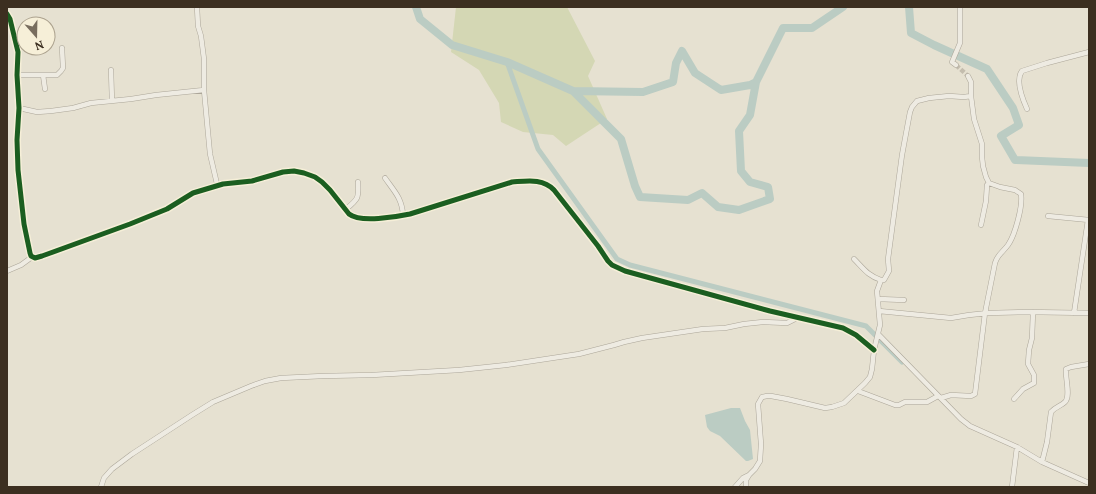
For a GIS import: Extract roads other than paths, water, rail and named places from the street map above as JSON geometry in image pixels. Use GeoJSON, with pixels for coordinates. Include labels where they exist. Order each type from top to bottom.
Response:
{"type":"FeatureCollection","features":[{"type":"Feature","properties":{"kind":"street"},"geometry":{"type":"LineString","coordinates":[[197,7],[198,26],[204,59],[204,90],[210,154],[217,184],[214,187]]}},
{"type":"Feature","properties":{"kind":"street"},"geometry":{"type":"LineString","coordinates":[[956,66],[952,63],[960,40],[960,7]]}},
{"type":"Feature","properties":{"kind":"street"},"geometry":{"type":"LineString","coordinates":[[7,14],[10,19],[18,52],[18,170],[24,224],[32,257]]}},
{"type":"Feature","properties":{"kind":"street"},"geometry":{"type":"LineString","coordinates":[[18,75],[57,75],[61,71],[63,64],[62,48]]}},
{"type":"Feature","properties":{"kind":"street"},"geometry":{"type":"LineString","coordinates":[[1027,109],[1020,89],[1020,74],[1022,71],[1089,52]]}},
{"type":"Feature","properties":{"kind":"street"},"geometry":{"type":"LineString","coordinates":[[111,70],[112,101]]}},
{"type":"Feature","properties":{"kind":"street"},"geometry":{"type":"LineString","coordinates":[[43,75],[45,89]]}},
{"type":"Feature","properties":{"kind":"street"},"geometry":{"type":"LineString","coordinates":[[858,391],[894,405],[905,402],[923,402],[951,395],[970,396],[975,394],[985,313],[996,259],[1010,240],[1019,218],[1022,199],[1019,192],[1000,187],[989,182],[986,177],[982,162],[982,144],[974,119],[971,82],[968,76]]}},
{"type":"Feature","properties":{"kind":"street"},"geometry":{"type":"LineString","coordinates":[[19,108],[37,112],[51,111],[73,108],[92,103],[204,90]]}},
{"type":"Feature","properties":{"kind":"street"},"geometry":{"type":"LineString","coordinates":[[746,487],[746,480],[760,461],[761,444],[758,404],[762,397],[771,396],[787,398],[825,408],[832,407],[844,403],[858,391],[870,377],[874,348],[880,325],[877,291],[881,280],[884,280],[889,271],[888,259],[902,155],[910,112],[917,101],[949,96],[971,96]]}},
{"type":"Feature","properties":{"kind":"street"},"geometry":{"type":"LineString","coordinates":[[7,271],[21,265],[32,257],[37,258],[167,209],[193,193],[223,184],[252,181],[283,172],[294,172],[315,177],[330,190],[345,210],[352,216],[361,218],[378,218],[403,215],[512,182],[542,182],[554,190]]}},
{"type":"Feature","properties":{"kind":"street"},"geometry":{"type":"LineString","coordinates":[[385,178],[400,199],[403,215]]}},
{"type":"Feature","properties":{"kind":"street"},"geometry":{"type":"LineString","coordinates":[[345,210],[358,198],[358,182]]}},
{"type":"Feature","properties":{"kind":"street"},"geometry":{"type":"LineString","coordinates":[[981,226],[986,201],[987,185],[989,182]]}},
{"type":"Feature","properties":{"kind":"street"},"geometry":{"type":"LineString","coordinates":[[567,206],[612,265],[625,271],[770,312],[850,330],[874,348]]}},
{"type":"Feature","properties":{"kind":"street"},"geometry":{"type":"LineString","coordinates":[[1048,216],[1089,220],[1074,313]]}},
{"type":"Feature","properties":{"kind":"street"},"geometry":{"type":"LineString","coordinates":[[854,259],[872,277],[881,280]]}},
{"type":"Feature","properties":{"kind":"street"},"geometry":{"type":"LineString","coordinates":[[878,299],[904,300]]}},
{"type":"Feature","properties":{"kind":"street"},"geometry":{"type":"LineString","coordinates":[[879,310],[951,318],[985,313],[1089,313]]}},
{"type":"Feature","properties":{"kind":"street"},"geometry":{"type":"LineString","coordinates":[[1014,399],[1023,389],[1034,383],[1034,375],[1028,364],[1032,338],[1033,312]]}},
{"type":"Feature","properties":{"kind":"street"},"geometry":{"type":"LineString","coordinates":[[101,487],[104,478],[112,469],[132,454],[207,406],[251,386],[281,378],[459,370],[506,365],[579,354],[624,342],[656,336],[763,322],[787,323],[797,318]]}},
{"type":"Feature","properties":{"kind":"street"},"geometry":{"type":"LineString","coordinates":[[877,337],[937,398],[970,426],[1042,462],[1089,483]]}},
{"type":"Feature","properties":{"kind":"street"},"geometry":{"type":"LineString","coordinates":[[1042,462],[1051,412],[1064,403],[1068,396],[1066,369],[1089,364]]}},
{"type":"Feature","properties":{"kind":"street"},"geometry":{"type":"LineString","coordinates":[[1012,487],[1017,450]]}},
{"type":"Feature","properties":{"kind":"street"},"geometry":{"type":"LineString","coordinates":[[735,487],[743,478],[749,475]]}},
{"type":"Feature","properties":{"kind":"waterway"},"geometry":{"type":"LineString","coordinates":[[416,7],[420,19],[452,45],[507,62],[573,91],[643,92],[673,82],[676,63],[682,51],[695,73],[721,90],[750,85],[756,82],[783,28],[812,28],[843,7]]}},
{"type":"Feature","properties":{"kind":"waterway"},"geometry":{"type":"LineString","coordinates":[[909,7],[911,33],[987,69],[1013,108],[1019,125],[1001,136],[1015,160],[1089,163]]}},
{"type":"Feature","properties":{"kind":"waterway"},"geometry":{"type":"LineString","coordinates":[[507,62],[538,149],[617,259],[630,265],[866,326],[902,362]]}},
{"type":"Feature","properties":{"kind":"waterway"},"geometry":{"type":"LineString","coordinates":[[573,91],[621,139],[635,186],[640,197],[688,200],[702,193],[718,207],[739,210],[770,199],[768,187],[750,182],[741,171],[739,131],[750,115],[756,82]]}},
{"type":"Feature","properties":{"kind":"tunnel"},"geometry":{"type":"LineString","coordinates":[[956,65],[968,76]]}},
{"type":"Feature","properties":{"kind":"tunnel"},"geometry":{"type":"LineString","coordinates":[[554,190],[567,206]]}}]}
